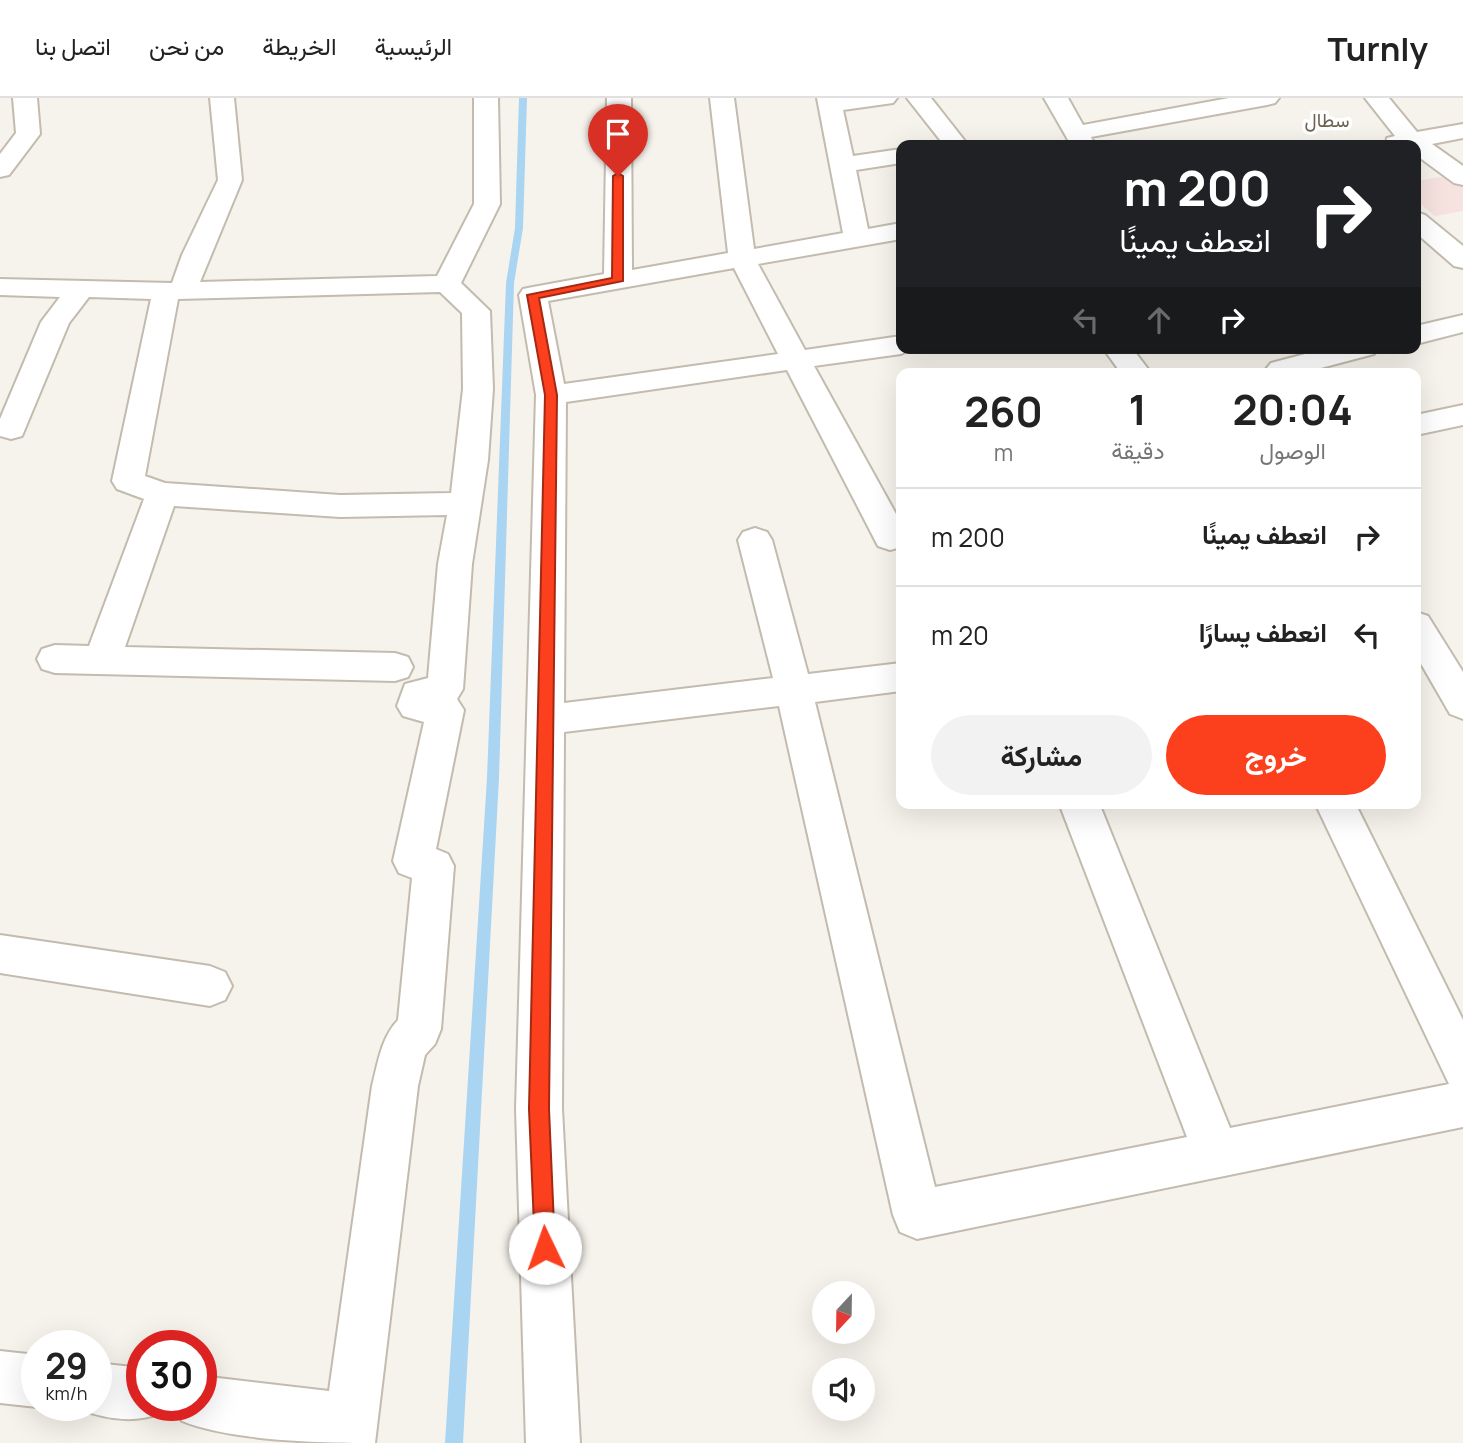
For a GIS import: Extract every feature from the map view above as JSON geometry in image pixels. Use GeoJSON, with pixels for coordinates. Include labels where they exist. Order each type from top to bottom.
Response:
{"type":"FeatureCollection","features":[{"type":"Feature","properties":{"kind":"street"},"geometry":{"type":"LineString","coordinates":[[0,170],[27,134],[25,98]]}},
{"type":"Feature","properties":{"kind":"street"},"geometry":{"type":"LineString","coordinates":[[447,284],[487,204],[486,98]]}},
{"type":"Feature","properties":{"kind":"street"},"geometry":{"type":"LineString","coordinates":[[618,281],[619,98]]}},
{"type":"Feature","properties":{"kind":"street"},"geometry":{"type":"LineString","coordinates":[[722,98],[742,258],[890,538],[896,537]]}},
{"type":"Feature","properties":{"kind":"street"},"geometry":{"type":"LineString","coordinates":[[858,238],[830,102],[885,98]]}},
{"type":"Feature","properties":{"kind":"street"},"geometry":{"type":"LineString","coordinates":[[919,98],[952,140]]}},
{"type":"Feature","properties":{"kind":"street"},"geometry":{"type":"LineString","coordinates":[[1056,98],[1080,139],[1267,98]]}},
{"type":"Feature","properties":{"kind":"street"},"geometry":{"type":"LineString","coordinates":[[1377,98],[1411,140],[1463,131]]}},
{"type":"Feature","properties":{"kind":"street"},"geometry":{"type":"LineString","coordinates":[[228,100],[230,180],[195,255],[174,291],[128,481],[162,494],[340,506],[465,504]]}},
{"type":"Feature","properties":{"kind":"street"},"geometry":{"type":"LineString","coordinates":[[1421,147],[1463,178]]}},
{"type":"Feature","properties":{"kind":"street"},"geometry":{"type":"LineString","coordinates":[[844,165],[896,157]]}},
{"type":"Feature","properties":{"kind":"street"},"geometry":{"type":"LineString","coordinates":[[1421,224],[1463,260]]}},
{"type":"Feature","properties":{"kind":"street"},"geometry":{"type":"LineString","coordinates":[[553,1443],[539,1109],[551,395],[533,295],[896,231]]}},
{"type":"Feature","properties":{"kind":"street"},"geometry":{"type":"LineString","coordinates":[[0,287],[174,291],[447,284],[476,311],[478,389],[455,564],[444,689],[418,694],[415,706],[445,710],[413,861],[433,866],[419,1029],[405,1044],[395,1086],[350,1432],[217,1405]]}},
{"type":"Feature","properties":{"kind":"street"},"geometry":{"type":"LineString","coordinates":[[11,429],[55,322],[80,290]]}},
{"type":"Feature","properties":{"kind":"street"},"geometry":{"type":"LineString","coordinates":[[1421,334],[1463,323]]}},
{"type":"Feature","properties":{"kind":"street"},"geometry":{"type":"LineString","coordinates":[[551,395],[896,346]]}},
{"type":"Feature","properties":{"kind":"street"},"geometry":{"type":"LineString","coordinates":[[1122,354],[1132,368]]}},
{"type":"Feature","properties":{"kind":"street"},"geometry":{"type":"LineString","coordinates":[[1267,354],[1280,368]]}},
{"type":"Feature","properties":{"kind":"street"},"geometry":{"type":"LineString","coordinates":[[1294,368],[1343,354]]}},
{"type":"Feature","properties":{"kind":"street"},"geometry":{"type":"LineString","coordinates":[[1421,424],[1463,415]]}},
{"type":"Feature","properties":{"kind":"street"},"geometry":{"type":"LineString","coordinates":[[103,658],[162,494]]}},
{"type":"Feature","properties":{"kind":"street"},"geometry":{"type":"LineString","coordinates":[[755,540],[794,690],[917,1215],[1463,1104]]}},
{"type":"Feature","properties":{"kind":"street"},"geometry":{"type":"LineString","coordinates":[[1421,633],[1463,704]]}},
{"type":"Feature","properties":{"kind":"street"},"geometry":{"type":"LineString","coordinates":[[55,659],[103,658],[395,667]]}},
{"type":"Feature","properties":{"kind":"street"},"geometry":{"type":"LineString","coordinates":[[544,720],[896,678]]}},
{"type":"Feature","properties":{"kind":"street"},"geometry":{"type":"LineString","coordinates":[[1081,809],[1217,1154]]}},
{"type":"Feature","properties":{"kind":"street"},"geometry":{"type":"LineString","coordinates":[[1338,809],[1463,1068]]}},
{"type":"Feature","properties":{"kind":"street"},"geometry":{"type":"LineString","coordinates":[[0,954],[210,986]]}},
{"type":"Feature","properties":{"kind":"street"},"geometry":{"type":"LineString","coordinates":[[0,1377],[21,1379]]}},
{"type":"Feature","properties":{"kind":"shaded area"},"geometry":{"type":"Polygon","coordinates":[[[1447,176],[1463,188],[1463,211],[1435,216],[1421,204],[1421,180],[1447,176]]]}},
{"type":"Feature","properties":{"kind":"waterway"},"geometry":{"type":"LineString","coordinates":[[454,1443],[493,778],[510,283],[519,228],[523,98]]}},
{"type":"Feature","properties":{"kind":"district","name":"سطال"},"geometry":{"type":"Point","coordinates":[1327,120]}},
{"type":"Feature","properties":{"kind":"route"},"geometry":{"type":"LineString","coordinates":[[545,1248],[539,1109],[551,395],[533,295],[618,281],[618,176]]}}]}
